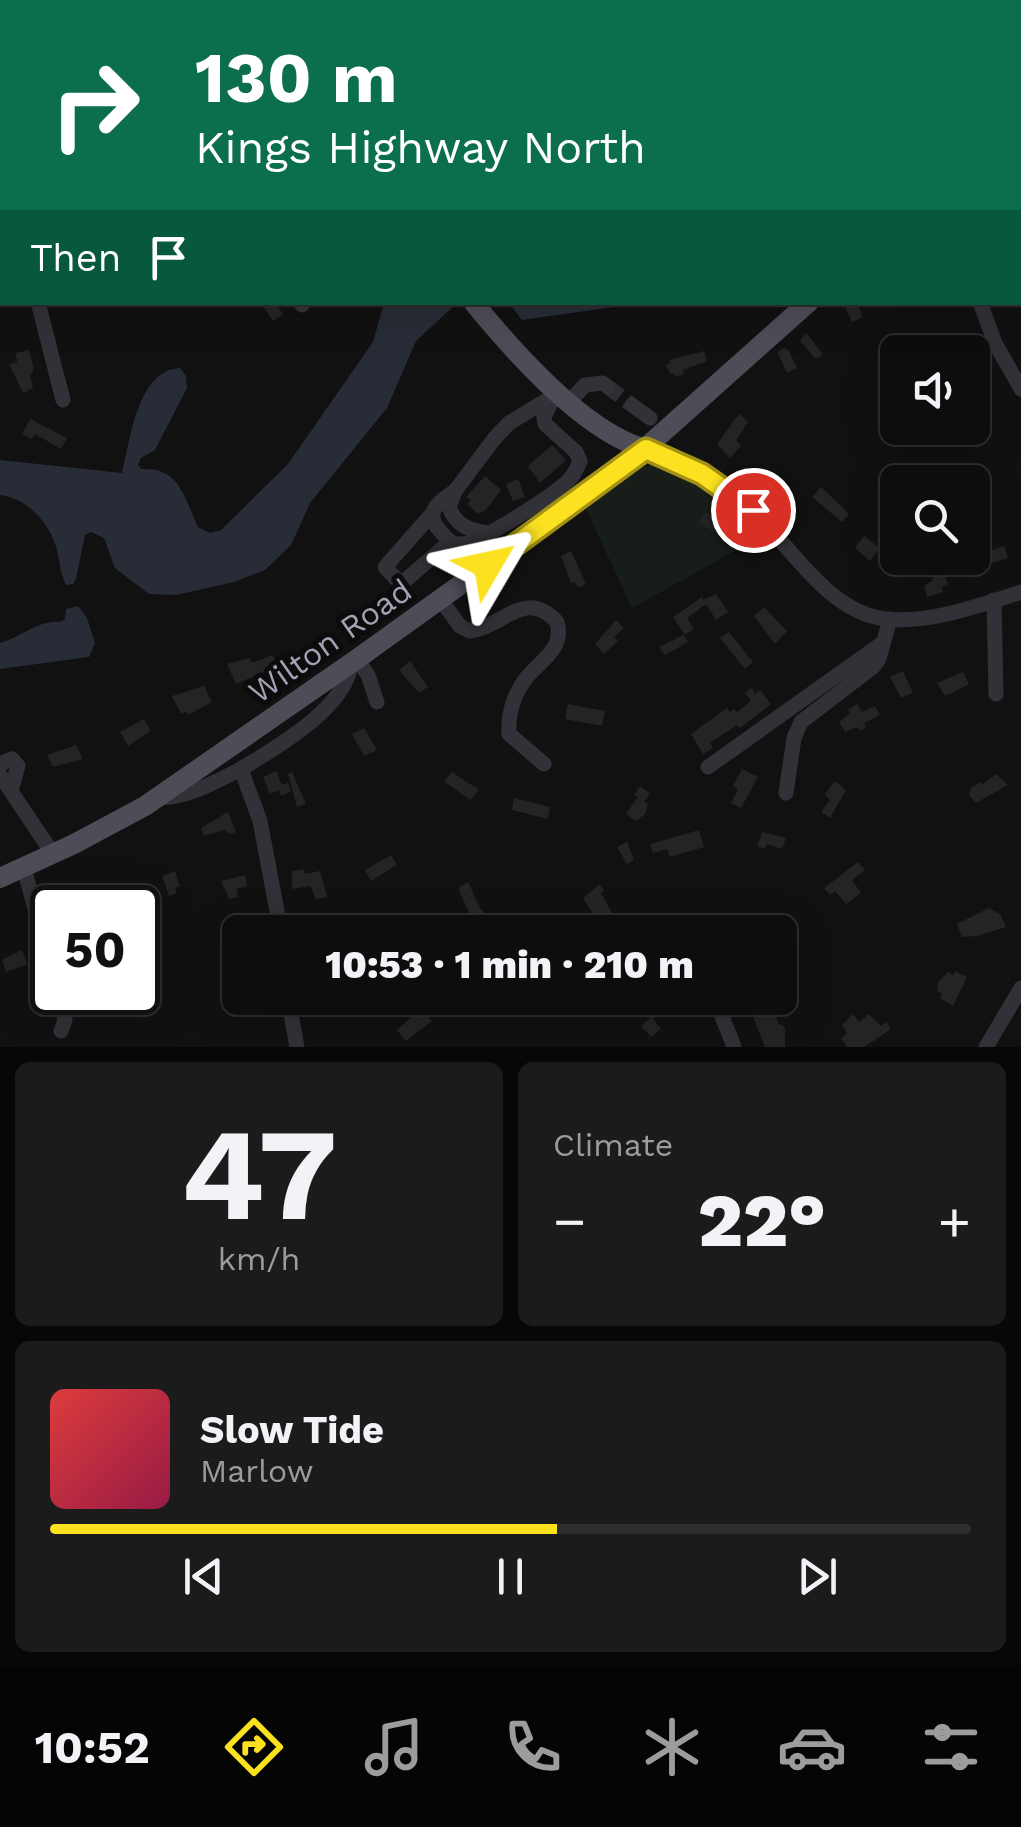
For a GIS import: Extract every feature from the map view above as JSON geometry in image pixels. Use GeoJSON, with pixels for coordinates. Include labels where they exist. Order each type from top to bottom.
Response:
{"type":"FeatureCollection","features":[{"type":"Feature","properties":{"kind":"main road"},"geometry":{"type":"LineString","coordinates":[[476,305],[560,397],[620,440],[646,449]]}},
{"type":"Feature","properties":{"kind":"main road","name":"Wilton Road"},"geometry":{"type":"LineString","coordinates":[[0,878],[157,798],[354,661],[646,449],[805,305]]}},
{"type":"Feature","properties":{"kind":"street"},"geometry":{"type":"LineString","coordinates":[[39,305],[63,400]]}},
{"type":"Feature","properties":{"kind":"street"},"geometry":{"type":"LineString","coordinates":[[981,305],[1002,356],[1021,389]]}},
{"type":"Feature","properties":{"kind":"street"},"geometry":{"type":"LineString","coordinates":[[450,542],[432,522],[432,508],[452,499],[509,423],[585,385],[603,382],[608,387]]}},
{"type":"Feature","properties":{"kind":"street"},"geometry":{"type":"LineString","coordinates":[[431,515],[385,567],[401,584],[450,542],[469,543],[566,483],[578,466],[578,455],[544,424],[544,416],[560,397]]}},
{"type":"Feature","properties":{"kind":"street"},"geometry":{"type":"LineString","coordinates":[[632,405],[650,418]]}},
{"type":"Feature","properties":{"kind":"street"},"geometry":{"type":"LineString","coordinates":[[646,449],[670,457],[724,487],[753,510],[828,589],[856,608],[890,620],[923,617],[1021,592]]}},
{"type":"Feature","properties":{"kind":"street"},"geometry":{"type":"LineString","coordinates":[[452,499],[455,519],[468,530],[488,533]]}},
{"type":"Feature","properties":{"kind":"street"},"geometry":{"type":"LineString","coordinates":[[440,599],[460,626],[470,631],[524,608],[546,612],[557,622],[556,647],[520,687],[508,714],[509,734],[544,764]]}},
{"type":"Feature","properties":{"kind":"street"},"geometry":{"type":"LineString","coordinates":[[994,600],[996,694]]}},
{"type":"Feature","properties":{"kind":"street"},"geometry":{"type":"LineString","coordinates":[[786,793],[792,746],[801,722],[874,666],[890,620]]}},
{"type":"Feature","properties":{"kind":"street"},"geometry":{"type":"LineString","coordinates":[[708,767],[881,644]]}},
{"type":"Feature","properties":{"kind":"street"},"geometry":{"type":"LineString","coordinates":[[157,798],[193,793],[282,745],[319,714],[347,680],[354,661],[368,674],[377,702]]}},
{"type":"Feature","properties":{"kind":"street"},"geometry":{"type":"LineString","coordinates":[[0,764],[12,760],[18,766],[11,791]]}},
{"type":"Feature","properties":{"kind":"street"},"geometry":{"type":"LineString","coordinates":[[241,769],[260,821],[278,915]]}},
{"type":"Feature","properties":{"kind":"street"},"geometry":{"type":"LineString","coordinates":[[0,775],[53,854]]}},
{"type":"Feature","properties":{"kind":"street"},"geometry":{"type":"LineString","coordinates":[[24,868],[30,890]]}},
{"type":"Feature","properties":{"kind":"street"},"geometry":{"type":"LineString","coordinates":[[986,1047],[1019,994]]}},
{"type":"Feature","properties":{"kind":"street"},"geometry":{"type":"LineString","coordinates":[[60,1032],[64,1015]]}},
{"type":"Feature","properties":{"kind":"street"},"geometry":{"type":"LineString","coordinates":[[291,1015],[297,1047]]}},
{"type":"Feature","properties":{"kind":"street"},"geometry":{"type":"LineString","coordinates":[[722,1015],[734,1047]]}},
{"type":"Feature","properties":{"kind":"shaded area"},"geometry":{"type":"Polygon","coordinates":[[[383,305],[455,305],[416,341],[387,408],[310,503],[291,545],[265,570],[234,582],[176,595],[149,594],[115,568],[104,538],[91,532],[85,535],[76,579],[66,585],[45,524],[30,508],[0,495],[0,460],[122,473],[145,394],[165,372],[180,368],[186,376],[187,388],[155,450],[141,458],[138,465],[164,473],[179,486],[198,527],[210,533],[221,530],[288,464],[373,342],[383,305]]]}},
{"type":"Feature","properties":{"kind":"shaded area"},"geometry":{"type":"Polygon","coordinates":[[[511,305],[627,305],[522,320],[511,305]]]}},
{"type":"Feature","properties":{"kind":"shaded area"},"geometry":{"type":"Polygon","coordinates":[[[654,463],[701,480],[767,533],[632,608],[585,507],[654,463]]]}},
{"type":"Feature","properties":{"kind":"shaded area"},"geometry":{"type":"Polygon","coordinates":[[[78,606],[87,618],[95,643],[89,657],[0,669],[0,643],[44,624],[61,622],[66,609],[78,606]]]}},
{"type":"Feature","properties":{"kind":"building"},"geometry":{"type":"Polygon","coordinates":[[[262,305],[277,305],[283,314],[273,321],[262,305]]]}},
{"type":"Feature","properties":{"kind":"building"},"geometry":{"type":"Polygon","coordinates":[[[844,305],[858,305],[863,317],[852,322],[844,305]]]}},
{"type":"Feature","properties":{"kind":"building"},"geometry":{"type":"Polygon","coordinates":[[[806,333],[823,354],[816,359],[800,341],[806,333]]]}},
{"type":"Feature","properties":{"kind":"building"},"geometry":{"type":"Polygon","coordinates":[[[784,348],[797,368],[787,373],[777,352],[784,348]]]}},
{"type":"Feature","properties":{"kind":"building"},"geometry":{"type":"Polygon","coordinates":[[[29,350],[33,388],[23,393],[9,364],[17,362],[16,353],[29,350]]]}},
{"type":"Feature","properties":{"kind":"building"},"geometry":{"type":"Polygon","coordinates":[[[704,351],[707,361],[683,370],[684,374],[670,374],[666,365],[671,363],[669,360],[704,351]]]}},
{"type":"Feature","properties":{"kind":"building"},"geometry":{"type":"Polygon","coordinates":[[[739,414],[748,422],[736,440],[741,446],[730,458],[717,444],[739,414]]]}},
{"type":"Feature","properties":{"kind":"building"},"geometry":{"type":"Polygon","coordinates":[[[30,419],[67,438],[61,449],[35,434],[32,439],[22,434],[30,419]]]}},
{"type":"Feature","properties":{"kind":"building"},"geometry":{"type":"Polygon","coordinates":[[[552,445],[566,460],[540,483],[528,466],[552,445]]]}},
{"type":"Feature","properties":{"kind":"building"},"geometry":{"type":"Polygon","coordinates":[[[485,476],[501,490],[486,510],[478,514],[467,504],[471,500],[466,497],[485,476]]]}},
{"type":"Feature","properties":{"kind":"building"},"geometry":{"type":"Polygon","coordinates":[[[518,479],[525,497],[513,501],[506,484],[518,479]]]}},
{"type":"Feature","properties":{"kind":"building"},"geometry":{"type":"Polygon","coordinates":[[[821,487],[849,514],[842,522],[812,497],[821,487]]]}},
{"type":"Feature","properties":{"kind":"building"},"geometry":{"type":"Polygon","coordinates":[[[706,512],[742,532],[734,544],[699,523],[706,512]]]}},
{"type":"Feature","properties":{"kind":"building"},"geometry":{"type":"Polygon","coordinates":[[[864,536],[880,548],[870,561],[855,548],[864,536]]]}},
{"type":"Feature","properties":{"kind":"building"},"geometry":{"type":"Polygon","coordinates":[[[1004,546],[1008,558],[990,564],[990,551],[1004,546]]]}},
{"type":"Feature","properties":{"kind":"building"},"geometry":{"type":"Polygon","coordinates":[[[571,551],[586,584],[578,588],[575,582],[571,583],[561,556],[571,551]]]}},
{"type":"Feature","properties":{"kind":"building"},"geometry":{"type":"Polygon","coordinates":[[[945,575],[948,585],[942,587],[943,592],[927,597],[924,586],[932,577],[945,575]]]}},
{"type":"Feature","properties":{"kind":"building"},"geometry":{"type":"Polygon","coordinates":[[[716,594],[728,612],[716,620],[706,604],[687,618],[694,629],[685,635],[673,617],[702,597],[703,600],[716,594]]]}},
{"type":"Feature","properties":{"kind":"building"},"geometry":{"type":"Polygon","coordinates":[[[764,607],[787,631],[775,644],[754,616],[764,607]]]}},
{"type":"Feature","properties":{"kind":"building"},"geometry":{"type":"Polygon","coordinates":[[[616,620],[624,628],[614,637],[618,641],[604,654],[595,644],[616,620]]]}},
{"type":"Feature","properties":{"kind":"building"},"geometry":{"type":"Polygon","coordinates":[[[729,632],[753,662],[745,669],[720,638],[729,632]]]}},
{"type":"Feature","properties":{"kind":"building"},"geometry":{"type":"Polygon","coordinates":[[[683,635],[688,642],[665,655],[659,647],[683,635]]]}},
{"type":"Feature","properties":{"kind":"building"},"geometry":{"type":"Polygon","coordinates":[[[273,655],[277,666],[236,684],[227,664],[250,658],[252,663],[273,655]]]}},
{"type":"Feature","properties":{"kind":"building"},"geometry":{"type":"Polygon","coordinates":[[[410,661],[428,687],[419,693],[401,673],[400,669],[410,661]]]}},
{"type":"Feature","properties":{"kind":"building"},"geometry":{"type":"Polygon","coordinates":[[[903,671],[913,693],[901,698],[890,677],[903,671]]]}},
{"type":"Feature","properties":{"kind":"building"},"geometry":{"type":"Polygon","coordinates":[[[963,672],[969,684],[945,696],[937,683],[963,672]]]}},
{"type":"Feature","properties":{"kind":"building"},"geometry":{"type":"Polygon","coordinates":[[[204,686],[212,702],[188,715],[186,711],[181,714],[172,696],[204,686]]]}},
{"type":"Feature","properties":{"kind":"building"},"geometry":{"type":"Polygon","coordinates":[[[752,688],[755,694],[760,690],[771,704],[740,728],[737,725],[710,743],[713,748],[703,754],[691,734],[727,708],[737,712],[751,701],[745,693],[752,688]]]}},
{"type":"Feature","properties":{"kind":"building"},"geometry":{"type":"Polygon","coordinates":[[[568,704],[605,711],[602,726],[565,719],[568,704]]]}},
{"type":"Feature","properties":{"kind":"building"},"geometry":{"type":"Polygon","coordinates":[[[857,704],[862,712],[875,706],[880,715],[864,723],[866,727],[860,731],[858,727],[845,732],[839,722],[857,704]]]}},
{"type":"Feature","properties":{"kind":"building"},"geometry":{"type":"Polygon","coordinates":[[[144,719],[151,731],[128,746],[120,732],[144,719]]]}},
{"type":"Feature","properties":{"kind":"building"},"geometry":{"type":"Polygon","coordinates":[[[364,728],[377,750],[364,756],[352,734],[364,728]]]}},
{"type":"Feature","properties":{"kind":"building"},"geometry":{"type":"Polygon","coordinates":[[[76,745],[83,759],[53,767],[47,755],[76,745]]]}},
{"type":"Feature","properties":{"kind":"building"},"geometry":{"type":"Polygon","coordinates":[[[742,769],[758,777],[741,808],[731,803],[738,789],[733,786],[742,769]]]}},
{"type":"Feature","properties":{"kind":"building"},"geometry":{"type":"Polygon","coordinates":[[[276,771],[282,785],[288,783],[291,791],[281,796],[279,790],[270,794],[263,777],[276,771]]]}},
{"type":"Feature","properties":{"kind":"building"},"geometry":{"type":"Polygon","coordinates":[[[292,772],[306,804],[297,807],[288,774],[292,772]]]}},
{"type":"Feature","properties":{"kind":"building"},"geometry":{"type":"Polygon","coordinates":[[[452,772],[479,790],[470,800],[444,781],[452,772]]]}},
{"type":"Feature","properties":{"kind":"building"},"geometry":{"type":"Polygon","coordinates":[[[996,774],[1008,785],[976,803],[969,795],[971,788],[996,774]]]}},
{"type":"Feature","properties":{"kind":"building"},"geometry":{"type":"Polygon","coordinates":[[[835,781],[846,790],[830,818],[821,812],[830,800],[825,794],[835,781]]]}},
{"type":"Feature","properties":{"kind":"building"},"geometry":{"type":"Polygon","coordinates":[[[640,786],[650,793],[644,802],[648,804],[645,814],[636,821],[626,814],[638,797],[634,795],[640,786]]]}},
{"type":"Feature","properties":{"kind":"building"},"geometry":{"type":"Polygon","coordinates":[[[514,798],[550,807],[548,819],[512,810],[514,798]]]}},
{"type":"Feature","properties":{"kind":"building"},"geometry":{"type":"Polygon","coordinates":[[[228,812],[236,832],[224,830],[204,836],[201,828],[228,812]]]}},
{"type":"Feature","properties":{"kind":"building"},"geometry":{"type":"Polygon","coordinates":[[[699,830],[704,847],[670,857],[667,849],[653,853],[650,844],[699,830]]]}},
{"type":"Feature","properties":{"kind":"building"},"geometry":{"type":"Polygon","coordinates":[[[762,832],[786,838],[782,849],[767,844],[765,849],[757,846],[762,832]]]}},
{"type":"Feature","properties":{"kind":"building"},"geometry":{"type":"Polygon","coordinates":[[[627,842],[634,860],[627,864],[617,847],[627,842]]]}},
{"type":"Feature","properties":{"kind":"building"},"geometry":{"type":"Polygon","coordinates":[[[391,855],[397,865],[371,881],[365,870],[391,855]]]}},
{"type":"Feature","properties":{"kind":"building"},"geometry":{"type":"Polygon","coordinates":[[[858,862],[865,870],[852,880],[861,893],[846,904],[835,891],[830,895],[824,888],[858,862]]]}},
{"type":"Feature","properties":{"kind":"building"},"geometry":{"type":"Polygon","coordinates":[[[304,869],[305,874],[320,871],[327,897],[316,899],[310,886],[292,889],[292,871],[304,869]]]}},
{"type":"Feature","properties":{"kind":"building"},"geometry":{"type":"Polygon","coordinates":[[[175,871],[180,886],[175,888],[177,893],[169,896],[162,876],[175,871]]]}},
{"type":"Feature","properties":{"kind":"building"},"geometry":{"type":"Polygon","coordinates":[[[245,875],[247,886],[236,889],[238,897],[229,899],[221,881],[245,875]]]}},
{"type":"Feature","properties":{"kind":"building"},"geometry":{"type":"Polygon","coordinates":[[[468,882],[486,915],[470,915],[458,888],[468,882]]]}},
{"type":"Feature","properties":{"kind":"building"},"geometry":{"type":"Polygon","coordinates":[[[600,884],[613,915],[594,915],[583,898],[600,884]]]}},
{"type":"Feature","properties":{"kind":"building"},"geometry":{"type":"Polygon","coordinates":[[[989,908],[1000,914],[1006,927],[962,937],[957,924],[989,908]]]}},
{"type":"Feature","properties":{"kind":"building"},"geometry":{"type":"Polygon","coordinates":[[[22,950],[27,964],[6,972],[2,960],[22,950]]]}},
{"type":"Feature","properties":{"kind":"building"},"geometry":{"type":"Polygon","coordinates":[[[955,971],[967,977],[953,1006],[940,998],[942,994],[937,991],[938,982],[955,971]]]}},
{"type":"Feature","properties":{"kind":"building"},"geometry":{"type":"Polygon","coordinates":[[[853,1014],[859,1022],[869,1014],[881,1026],[886,1022],[891,1029],[864,1047],[847,1047],[841,1038],[847,1033],[842,1025],[853,1014]]]}},
{"type":"Feature","properties":{"kind":"building"},"geometry":{"type":"Polygon","coordinates":[[[413,1015],[428,1015],[432,1021],[406,1041],[397,1030],[413,1015]]]}},
{"type":"Feature","properties":{"kind":"building"},"geometry":{"type":"Polygon","coordinates":[[[648,1015],[658,1015],[653,1019],[661,1029],[651,1037],[641,1026],[650,1018],[648,1015]]]}},
{"type":"Feature","properties":{"kind":"building"},"geometry":{"type":"Polygon","coordinates":[[[776,1015],[778,1023],[785,1027],[785,1047],[765,1047],[753,1017],[776,1015]]]}},
{"type":"Feature","properties":{"kind":"tunnel"},"geometry":{"type":"LineString","coordinates":[[608,387],[632,405]]}},
{"type":"Feature","properties":{"kind":"route"},"geometry":{"type":"LineString","coordinates":[[488,565],[646,449],[702,474],[753,510]]}}]}
